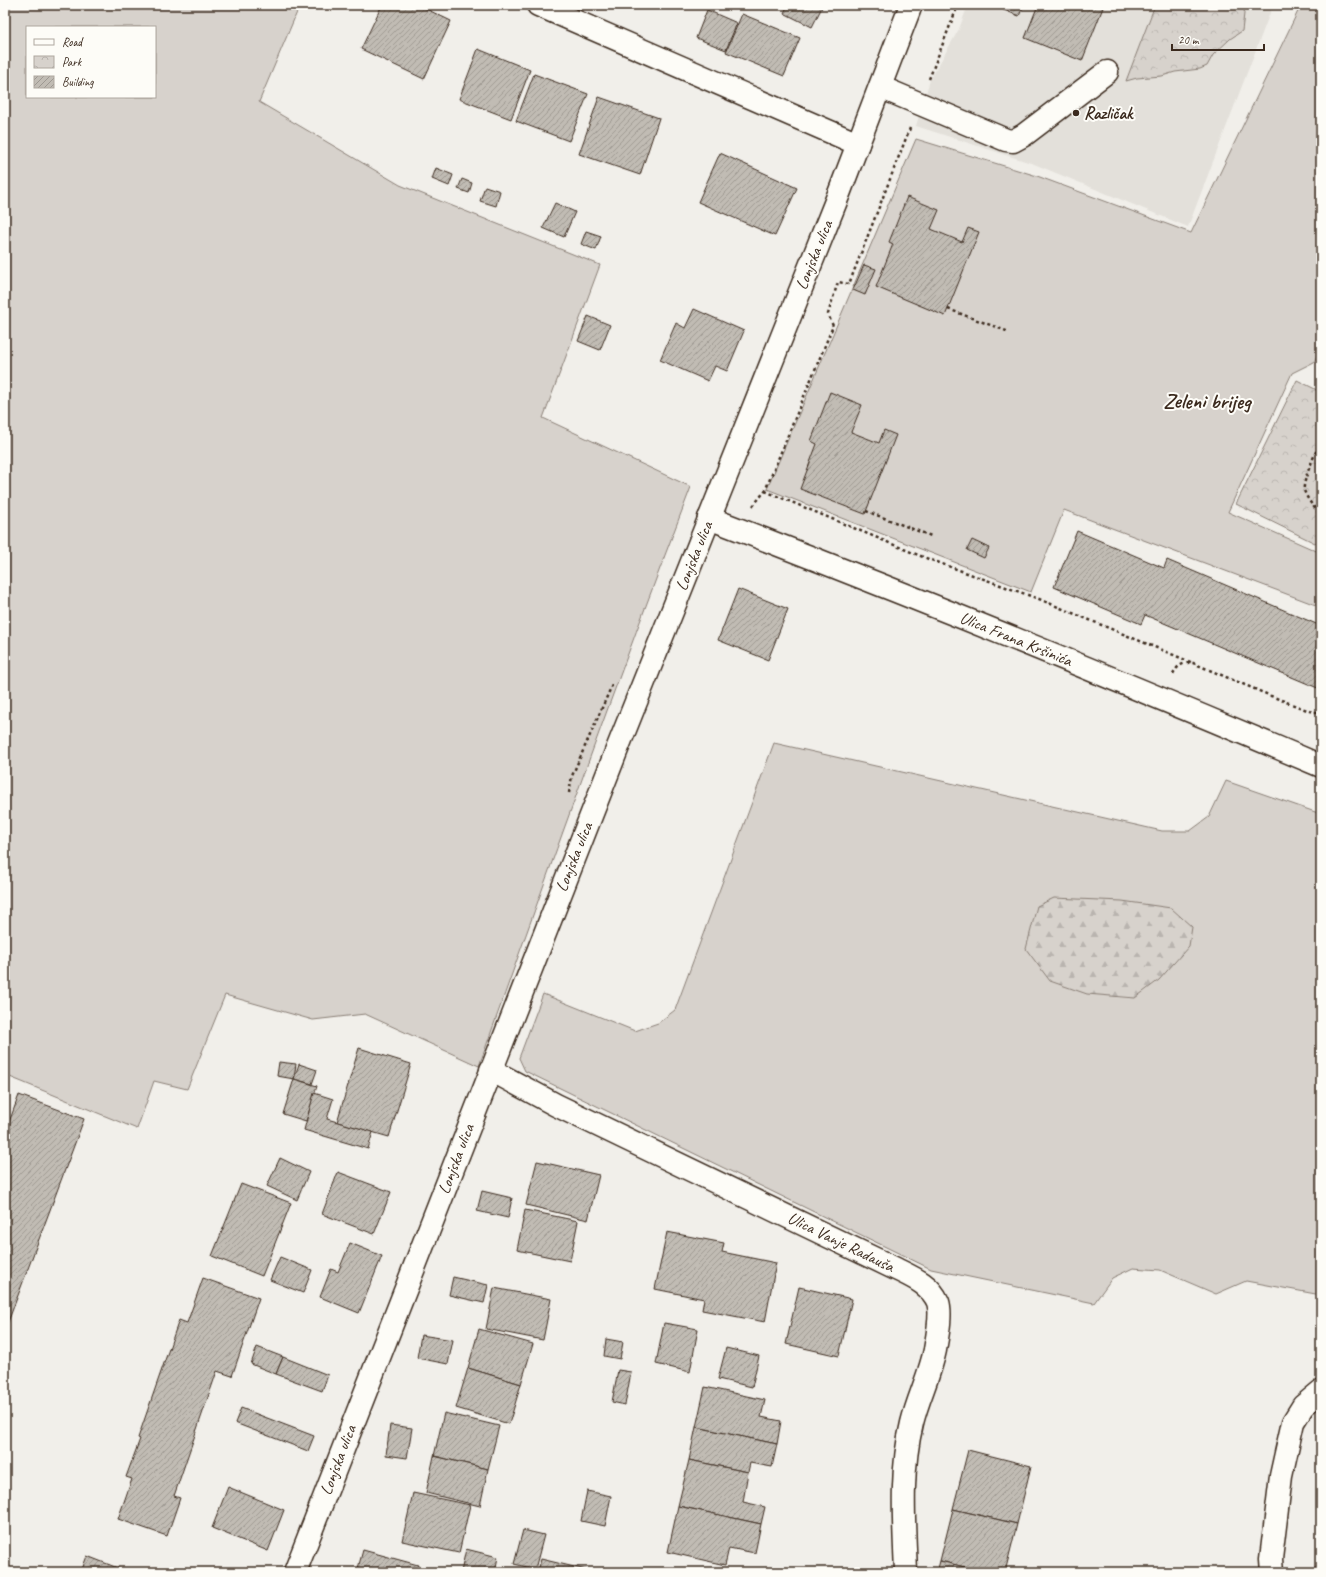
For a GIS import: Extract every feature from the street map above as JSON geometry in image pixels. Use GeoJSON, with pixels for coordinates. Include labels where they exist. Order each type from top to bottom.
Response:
{"type":"FeatureCollection","features":[{"type":"Feature","properties":{"kind":"street"},"geometry":{"type":"LineString","coordinates":[[538,5],[858,144]]}},
{"type":"Feature","properties":{"kind":"street","name":"Lonjska ulica"},"geometry":{"type":"LineString","coordinates":[[295,1572],[490,1070],[858,144],[911,5]]}},
{"type":"Feature","properties":{"kind":"street"},"geometry":{"type":"LineString","coordinates":[[880,88],[1006,140],[1013,141],[1024,135],[1107,72]]}},
{"type":"Feature","properties":{"kind":"street","name":"Ulica Frana Kršinića"},"geometry":{"type":"LineString","coordinates":[[709,518],[1162,698],[1321,766]]}},
{"type":"Feature","properties":{"kind":"street","name":"Ulica Vanje Radauša"},"geometry":{"type":"LineString","coordinates":[[490,1070],[556,1105],[896,1269],[922,1282],[931,1290],[938,1303],[939,1322],[933,1359],[912,1422],[908,1443],[903,1508],[906,1572]]}},
{"type":"Feature","properties":{"kind":"street"},"geometry":{"type":"LineString","coordinates":[[1272,1572],[1271,1559],[1282,1476],[1293,1422],[1302,1406],[1321,1391]]}},
{"type":"Feature","properties":{"kind":"path"},"geometry":{"type":"LineString","coordinates":[[739,529],[751,509],[765,491],[833,326],[828,314],[838,282],[850,284],[958,5]]}},
{"type":"Feature","properties":{"kind":"path"},"geometry":{"type":"LineString","coordinates":[[948,309],[1009,332]]}},
{"type":"Feature","properties":{"kind":"path"},"geometry":{"type":"LineString","coordinates":[[1321,440],[1303,488],[1308,500],[1321,516]]}},
{"type":"Feature","properties":{"kind":"path"},"geometry":{"type":"LineString","coordinates":[[765,491],[923,557],[1039,599],[1271,696],[1312,712],[1321,712]]}},
{"type":"Feature","properties":{"kind":"path"},"geometry":{"type":"LineString","coordinates":[[866,511],[931,536]]}},
{"type":"Feature","properties":{"kind":"path"},"geometry":{"type":"LineString","coordinates":[[1162,698],[1175,669],[1182,664],[1193,663]]}},
{"type":"Feature","properties":{"kind":"shaded area","name":"Različak"},"geometry":{"type":"Polygon","coordinates":[[[968,5],[1273,5],[1188,227],[1034,164],[916,126],[930,80],[959,29],[968,5]]]}},
{"type":"Feature","properties":{"kind":"green space"},"geometry":{"type":"Polygon","coordinates":[[[5,5],[300,5],[259,102],[400,185],[600,265],[543,418],[691,487],[663,559],[479,1066],[365,1014],[313,1020],[225,995],[187,1089],[154,1081],[137,1129],[5,1075],[5,5]]]}},
{"type":"Feature","properties":{"kind":"green space"},"geometry":{"type":"Polygon","coordinates":[[[1155,5],[1245,5],[1242,31],[1230,39],[1213,55],[1207,66],[1200,69],[1175,72],[1162,76],[1137,78],[1126,81],[1155,5]]]}},
{"type":"Feature","properties":{"kind":"green space"},"geometry":{"type":"Polygon","coordinates":[[[1301,5],[1321,5],[1321,347],[1314,362],[1292,373],[1228,512],[1321,553],[1321,607],[1064,510],[1031,592],[767,489],[916,139],[1037,176],[1191,233],[1301,5]]]}},
{"type":"Feature","properties":{"kind":"green space"},"geometry":{"type":"Polygon","coordinates":[[[1297,380],[1321,392],[1321,546],[1236,504],[1297,380]]]}},
{"type":"Feature","properties":{"kind":"green space"},"geometry":{"type":"Polygon","coordinates":[[[774,743],[1162,831],[1190,831],[1209,817],[1226,781],[1321,814],[1321,1295],[1246,1281],[1216,1294],[1160,1270],[1133,1268],[1112,1278],[1094,1303],[931,1269],[525,1071],[519,1058],[543,994],[635,1031],[658,1023],[675,1010],[774,743]]]}},
{"type":"Feature","properties":{"kind":"green space"},"geometry":{"type":"Polygon","coordinates":[[[1054,898],[1122,901],[1171,908],[1192,927],[1189,946],[1159,980],[1135,998],[1087,994],[1050,981],[1026,949],[1037,906],[1054,898]]]}},
{"type":"Feature","properties":{"kind":"building"},"geometry":{"type":"Polygon","coordinates":[[[382,5],[418,5],[451,21],[424,79],[361,49],[382,5]]]}},
{"type":"Feature","properties":{"kind":"building"},"geometry":{"type":"Polygon","coordinates":[[[788,5],[823,5],[812,27],[784,13],[788,5]]]}},
{"type":"Feature","properties":{"kind":"building"},"geometry":{"type":"Polygon","coordinates":[[[991,5],[1024,5],[1019,16],[991,5]]]}},
{"type":"Feature","properties":{"kind":"building"},"geometry":{"type":"Polygon","coordinates":[[[1038,5],[1104,5],[1082,61],[1025,38],[1038,5]]]}},
{"type":"Feature","properties":{"kind":"building"},"geometry":{"type":"Polygon","coordinates":[[[707,10],[737,23],[726,50],[696,38],[707,10]]]}},
{"type":"Feature","properties":{"kind":"building"},"geometry":{"type":"Polygon","coordinates":[[[742,14],[800,38],[784,76],[726,52],[742,14]]]}},
{"type":"Feature","properties":{"kind":"building"},"geometry":{"type":"Polygon","coordinates":[[[478,49],[530,70],[511,119],[459,99],[478,49]]]}},
{"type":"Feature","properties":{"kind":"building"},"geometry":{"type":"Polygon","coordinates":[[[534,74],[588,94],[569,141],[516,121],[534,74]]]}},
{"type":"Feature","properties":{"kind":"building"},"geometry":{"type":"Polygon","coordinates":[[[599,97],[659,118],[640,175],[579,154],[599,97]]]}},
{"type":"Feature","properties":{"kind":"building"},"geometry":{"type":"Polygon","coordinates":[[[720,153],[797,188],[775,236],[698,202],[720,153]]]}},
{"type":"Feature","properties":{"kind":"building"},"geometry":{"type":"Polygon","coordinates":[[[436,168],[453,175],[449,186],[432,179],[436,168]]]}},
{"type":"Feature","properties":{"kind":"building"},"geometry":{"type":"Polygon","coordinates":[[[462,179],[472,183],[469,193],[458,189],[462,179]]]}},
{"type":"Feature","properties":{"kind":"building"},"geometry":{"type":"Polygon","coordinates":[[[485,186],[500,191],[496,206],[480,201],[485,186]]]}},
{"type":"Feature","properties":{"kind":"building"},"geometry":{"type":"Polygon","coordinates":[[[907,197],[939,210],[931,229],[962,242],[968,228],[979,232],[945,316],[876,287],[893,244],[889,242],[907,197]]]}},
{"type":"Feature","properties":{"kind":"building"},"geometry":{"type":"Polygon","coordinates":[[[555,203],[575,212],[564,237],[543,228],[555,203]]]}},
{"type":"Feature","properties":{"kind":"building"},"geometry":{"type":"Polygon","coordinates":[[[586,231],[601,236],[596,250],[581,244],[586,231]]]}},
{"type":"Feature","properties":{"kind":"building"},"geometry":{"type":"Polygon","coordinates":[[[864,265],[876,269],[865,295],[853,290],[864,265]]]}},
{"type":"Feature","properties":{"kind":"building"},"geometry":{"type":"Polygon","coordinates":[[[694,309],[744,331],[727,371],[715,366],[708,381],[660,360],[676,323],[685,328],[694,309]]]}},
{"type":"Feature","properties":{"kind":"building"},"geometry":{"type":"Polygon","coordinates":[[[588,316],[610,325],[600,350],[578,341],[588,316]]]}},
{"type":"Feature","properties":{"kind":"building"},"geometry":{"type":"Polygon","coordinates":[[[830,392],[862,405],[851,432],[879,443],[884,430],[896,435],[865,514],[800,489],[817,444],[811,441],[830,392]]]}},
{"type":"Feature","properties":{"kind":"building"},"geometry":{"type":"Polygon","coordinates":[[[1077,531],[1164,568],[1167,560],[1321,626],[1320,689],[1145,615],[1141,624],[1054,587],[1077,531]]]}},
{"type":"Feature","properties":{"kind":"building"},"geometry":{"type":"Polygon","coordinates":[[[972,540],[989,548],[984,558],[967,550],[972,540]]]}},
{"type":"Feature","properties":{"kind":"building"},"geometry":{"type":"Polygon","coordinates":[[[738,589],[788,609],[768,660],[718,640],[738,589]]]}},
{"type":"Feature","properties":{"kind":"building"},"geometry":{"type":"Polygon","coordinates":[[[359,1048],[411,1064],[389,1137],[337,1122],[359,1048]]]}},
{"type":"Feature","properties":{"kind":"building"},"geometry":{"type":"Polygon","coordinates":[[[279,1062],[296,1064],[294,1079],[277,1076],[279,1062]]]}},
{"type":"Feature","properties":{"kind":"building"},"geometry":{"type":"Polygon","coordinates":[[[299,1064],[317,1070],[312,1084],[294,1079],[299,1064]]]}},
{"type":"Feature","properties":{"kind":"building"},"geometry":{"type":"Polygon","coordinates":[[[294,1079],[317,1086],[306,1121],[283,1114],[294,1079]]]}},
{"type":"Feature","properties":{"kind":"building"},"geometry":{"type":"Polygon","coordinates":[[[314,1093],[333,1099],[327,1119],[373,1132],[368,1149],[304,1130],[314,1093]]]}},
{"type":"Feature","properties":{"kind":"building"},"geometry":{"type":"Polygon","coordinates":[[[19,1095],[84,1119],[5,1330],[5,1133],[19,1095]]]}},
{"type":"Feature","properties":{"kind":"building"},"geometry":{"type":"Polygon","coordinates":[[[280,1158],[309,1172],[297,1200],[267,1186],[280,1158]]]}},
{"type":"Feature","properties":{"kind":"building"},"geometry":{"type":"Polygon","coordinates":[[[537,1161],[599,1175],[588,1220],[526,1205],[537,1161]]]}},
{"type":"Feature","properties":{"kind":"building"},"geometry":{"type":"Polygon","coordinates":[[[338,1172],[391,1192],[374,1234],[322,1214],[338,1172]]]}},
{"type":"Feature","properties":{"kind":"building"},"geometry":{"type":"Polygon","coordinates":[[[241,1184],[291,1203],[262,1276],[212,1256],[241,1184]]]}},
{"type":"Feature","properties":{"kind":"building"},"geometry":{"type":"Polygon","coordinates":[[[482,1191],[512,1198],[508,1218],[477,1211],[482,1191]]]}},
{"type":"Feature","properties":{"kind":"building"},"geometry":{"type":"Polygon","coordinates":[[[525,1210],[578,1221],[570,1261],[517,1250],[525,1210]]]}},
{"type":"Feature","properties":{"kind":"building"},"geometry":{"type":"Polygon","coordinates":[[[667,1232],[724,1243],[722,1252],[776,1263],[765,1322],[702,1310],[704,1299],[655,1289],[667,1232]]]}},
{"type":"Feature","properties":{"kind":"building"},"geometry":{"type":"Polygon","coordinates":[[[350,1243],[382,1256],[359,1313],[320,1297],[331,1269],[338,1272],[350,1243]]]}},
{"type":"Feature","properties":{"kind":"building"},"geometry":{"type":"Polygon","coordinates":[[[280,1257],[312,1270],[303,1293],[270,1280],[280,1257]]]}},
{"type":"Feature","properties":{"kind":"building"},"geometry":{"type":"Polygon","coordinates":[[[453,1277],[488,1285],[484,1303],[449,1295],[453,1277]]]}},
{"type":"Feature","properties":{"kind":"building"},"geometry":{"type":"Polygon","coordinates":[[[203,1278],[259,1298],[232,1376],[217,1371],[174,1496],[180,1498],[167,1536],[118,1519],[132,1479],[126,1477],[179,1320],[187,1323],[203,1278]]]}},
{"type":"Feature","properties":{"kind":"building"},"geometry":{"type":"Polygon","coordinates":[[[799,1287],[852,1299],[839,1356],[786,1344],[799,1287]]]}},
{"type":"Feature","properties":{"kind":"building"},"geometry":{"type":"Polygon","coordinates":[[[494,1288],[551,1299],[543,1340],[486,1329],[494,1288]]]}},
{"type":"Feature","properties":{"kind":"building"},"geometry":{"type":"Polygon","coordinates":[[[664,1323],[698,1329],[690,1372],[656,1364],[664,1323]]]}},
{"type":"Feature","properties":{"kind":"building"},"geometry":{"type":"Polygon","coordinates":[[[479,1329],[533,1344],[521,1384],[468,1368],[479,1329]]]}},
{"type":"Feature","properties":{"kind":"building"},"geometry":{"type":"Polygon","coordinates":[[[421,1335],[453,1340],[448,1364],[417,1358],[421,1335]]]}},
{"type":"Feature","properties":{"kind":"building"},"geometry":{"type":"Polygon","coordinates":[[[606,1339],[623,1342],[620,1359],[604,1356],[606,1339]]]}},
{"type":"Feature","properties":{"kind":"building"},"geometry":{"type":"Polygon","coordinates":[[[257,1347],[283,1357],[276,1374],[251,1364],[257,1347]]]}},
{"type":"Feature","properties":{"kind":"building"},"geometry":{"type":"Polygon","coordinates":[[[726,1348],[759,1356],[752,1387],[718,1379],[726,1348]]]}},
{"type":"Feature","properties":{"kind":"building"},"geometry":{"type":"Polygon","coordinates":[[[283,1357],[328,1375],[322,1391],[276,1374],[283,1357]]]}},
{"type":"Feature","properties":{"kind":"building"},"geometry":{"type":"Polygon","coordinates":[[[468,1368],[521,1384],[509,1424],[456,1408],[468,1368]]]}},
{"type":"Feature","properties":{"kind":"building"},"geometry":{"type":"Polygon","coordinates":[[[618,1370],[631,1372],[625,1405],[612,1402],[618,1370]]]}},
{"type":"Feature","properties":{"kind":"building"},"geometry":{"type":"Polygon","coordinates":[[[705,1387],[765,1400],[761,1417],[781,1421],[777,1444],[696,1427],[705,1387]]]}},
{"type":"Feature","properties":{"kind":"building"},"geometry":{"type":"Polygon","coordinates":[[[241,1408],[314,1436],[308,1451],[235,1423],[241,1408]]]}},
{"type":"Feature","properties":{"kind":"building"},"geometry":{"type":"Polygon","coordinates":[[[444,1413],[499,1426],[488,1469],[434,1456],[444,1413]]]}},
{"type":"Feature","properties":{"kind":"building"},"geometry":{"type":"Polygon","coordinates":[[[390,1425],[412,1428],[407,1458],[386,1455],[390,1425]]]}},
{"type":"Feature","properties":{"kind":"building"},"geometry":{"type":"Polygon","coordinates":[[[696,1427],[777,1444],[772,1467],[750,1463],[748,1472],[689,1460],[696,1427]]]}},
{"type":"Feature","properties":{"kind":"building"},"geometry":{"type":"Polygon","coordinates":[[[968,1450],[1031,1466],[1017,1524],[953,1509],[968,1450]]]}},
{"type":"Feature","properties":{"kind":"building"},"geometry":{"type":"Polygon","coordinates":[[[434,1456],[488,1469],[480,1506],[426,1493],[434,1456]]]}},
{"type":"Feature","properties":{"kind":"building"},"geometry":{"type":"Polygon","coordinates":[[[689,1460],[748,1472],[743,1502],[765,1507],[761,1524],[678,1506],[689,1460]]]}},
{"type":"Feature","properties":{"kind":"building"},"geometry":{"type":"Polygon","coordinates":[[[228,1487],[284,1510],[268,1551],[212,1528],[228,1487]]]}},
{"type":"Feature","properties":{"kind":"building"},"geometry":{"type":"Polygon","coordinates":[[[587,1491],[611,1496],[605,1526],[581,1521],[587,1491]]]}},
{"type":"Feature","properties":{"kind":"building"},"geometry":{"type":"Polygon","coordinates":[[[413,1493],[470,1505],[459,1553],[402,1541],[413,1493]]]}},
{"type":"Feature","properties":{"kind":"building"},"geometry":{"type":"Polygon","coordinates":[[[678,1506],[761,1524],[755,1553],[729,1548],[725,1565],[668,1552],[678,1506]]]}},
{"type":"Feature","properties":{"kind":"building"},"geometry":{"type":"Polygon","coordinates":[[[953,1509],[1017,1524],[1005,1572],[985,1572],[940,1561],[953,1509]]]}},
{"type":"Feature","properties":{"kind":"building"},"geometry":{"type":"Polygon","coordinates":[[[523,1530],[544,1535],[535,1569],[514,1564],[523,1530]]]}},
{"type":"Feature","properties":{"kind":"building"},"geometry":{"type":"Polygon","coordinates":[[[466,1549],[498,1557],[495,1572],[461,1572],[466,1549]]]}},
{"type":"Feature","properties":{"kind":"building"},"geometry":{"type":"Polygon","coordinates":[[[363,1550],[418,1565],[416,1572],[357,1572],[363,1550]]]}},
{"type":"Feature","properties":{"kind":"building"},"geometry":{"type":"Polygon","coordinates":[[[87,1556],[128,1572],[81,1572],[87,1556]]]}},
{"type":"Feature","properties":{"kind":"building"},"geometry":{"type":"Polygon","coordinates":[[[541,1559],[591,1571],[591,1572],[538,1572],[541,1559]]]}},
{"type":"Feature","properties":{"kind":"building"},"geometry":{"type":"Polygon","coordinates":[[[940,1561],[985,1572],[937,1572],[940,1561]]]}},
{"type":"Feature","properties":{"kind":"place","name":"Različak"},"geometry":{"type":"Point","coordinates":[1076,113]}},
{"type":"Feature","properties":{"kind":"district","name":"Zeleni brijeg"},"geometry":{"type":"Point","coordinates":[1207,401]}}]}
